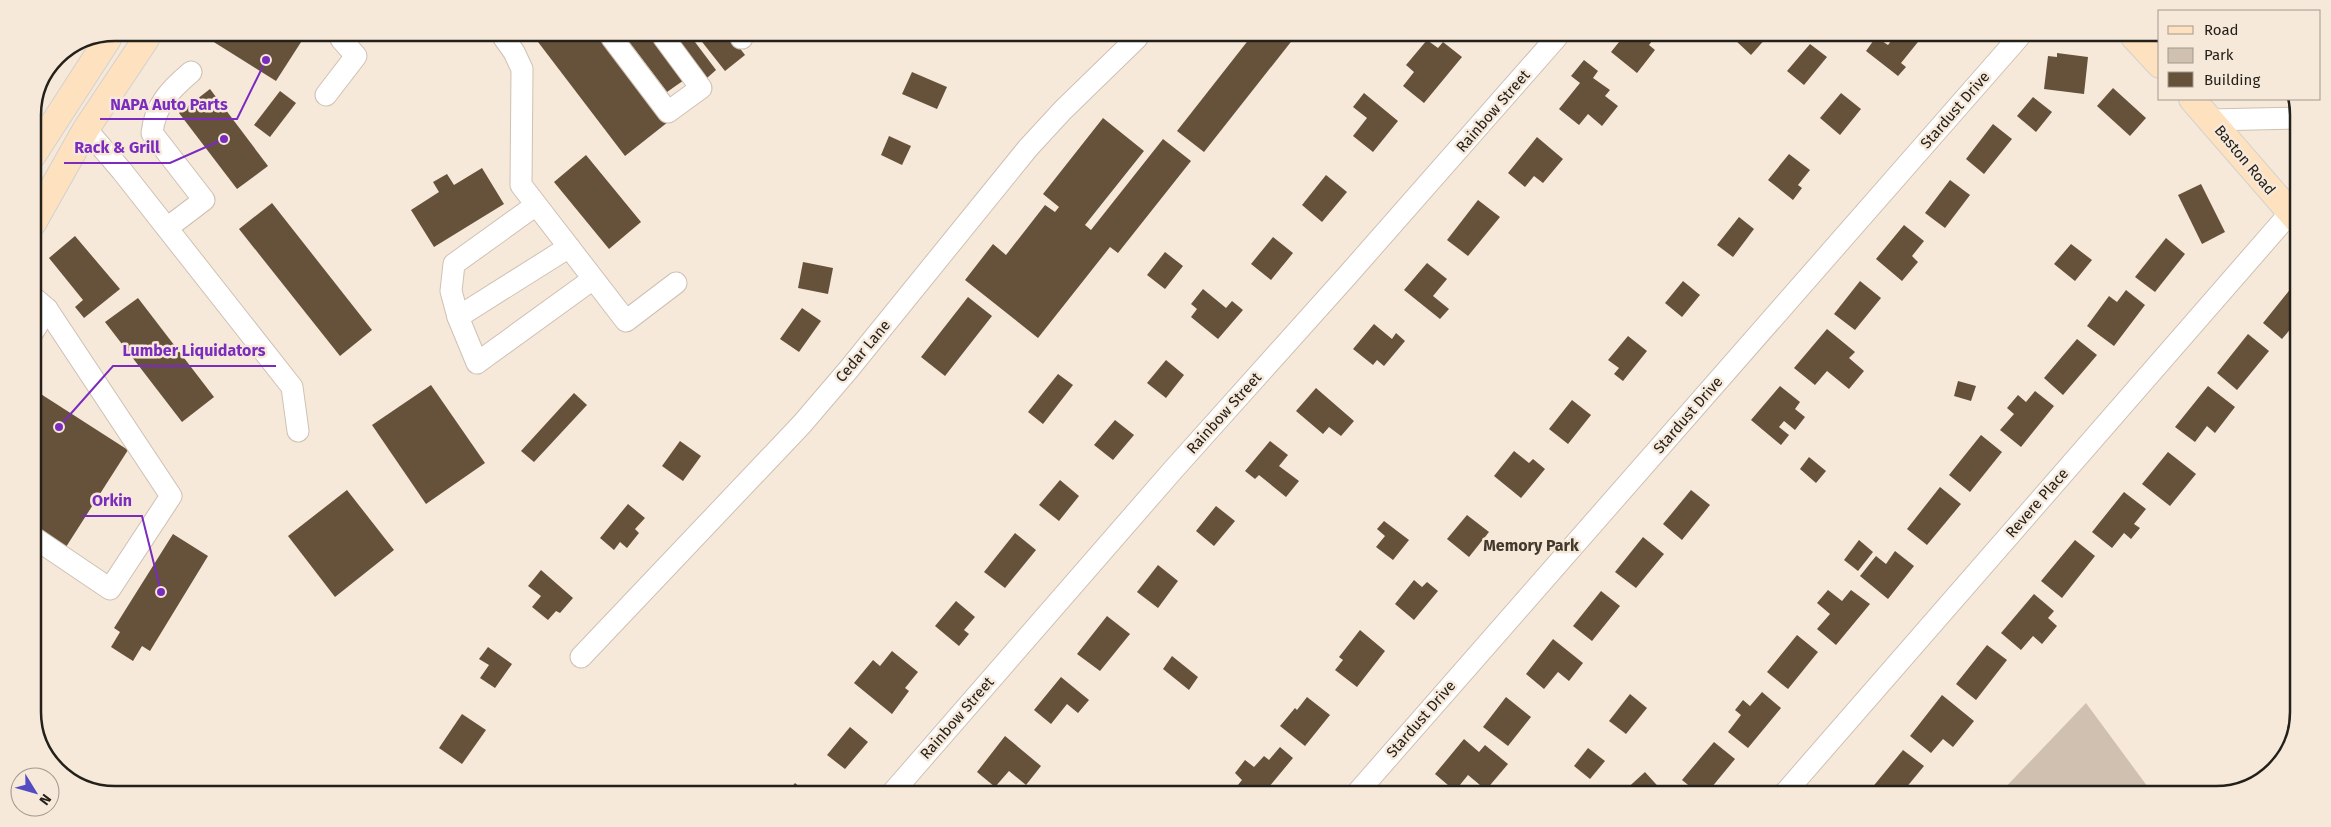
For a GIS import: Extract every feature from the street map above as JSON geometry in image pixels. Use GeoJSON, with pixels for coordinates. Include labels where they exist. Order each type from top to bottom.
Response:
{"type":"FeatureCollection","features":[{"type":"Feature","properties":{"kind":"main road"},"geometry":{"type":"LineString","coordinates":[[41,209],[86,129],[145,41]]}},
{"type":"Feature","properties":{"kind":"main road"},"geometry":{"type":"LineString","coordinates":[[2138,41],[2158,63]]}},
{"type":"Feature","properties":{"kind":"main road"},"geometry":{"type":"LineString","coordinates":[[41,143],[106,42]]}},
{"type":"Feature","properties":{"kind":"main road","name":"Baston Road"},"geometry":{"type":"LineString","coordinates":[[2193,100],[2290,212]]}},
{"type":"Feature","properties":{"kind":"street"},"geometry":{"type":"LineString","coordinates":[[326,95],[356,56],[344,41]]}},
{"type":"Feature","properties":{"kind":"street"},"geometry":{"type":"LineString","coordinates":[[506,41],[522,69],[521,185],[626,321],[676,283]]}},
{"type":"Feature","properties":{"kind":"street"},"geometry":{"type":"LineString","coordinates":[[614,41],[668,112],[701,88],[666,41]]}},
{"type":"Feature","properties":{"kind":"street","name":"Cedar Lane"},"geometry":{"type":"LineString","coordinates":[[581,657],[802,424],[849,369],[1028,148],[1063,110],[1134,41]]}},
{"type":"Feature","properties":{"kind":"street","name":"Rainbow Street"},"geometry":{"type":"LineString","coordinates":[[898,786],[1173,470],[1553,41]]}},
{"type":"Feature","properties":{"kind":"street","name":"Stardust Drive"},"geometry":{"type":"LineString","coordinates":[[1363,786],[2015,41]]}},
{"type":"Feature","properties":{"kind":"street"},"geometry":{"type":"LineString","coordinates":[[167,228],[204,200],[152,133],[153,120],[161,101],[191,72]]}},
{"type":"Feature","properties":{"kind":"street"},"geometry":{"type":"LineString","coordinates":[[2211,120],[2290,118]]}},
{"type":"Feature","properties":{"kind":"street"},"geometry":{"type":"LineString","coordinates":[[86,129],[167,228],[292,387],[298,431]]}},
{"type":"Feature","properties":{"kind":"street"},"geometry":{"type":"LineString","coordinates":[[536,205],[454,264],[451,291],[458,317],[477,363],[594,279]]}},
{"type":"Feature","properties":{"kind":"street","name":"Revere Place"},"geometry":{"type":"LineString","coordinates":[[1791,786],[2290,222]]}},
{"type":"Feature","properties":{"kind":"street"},"geometry":{"type":"LineString","coordinates":[[458,317],[569,247]]}},
{"type":"Feature","properties":{"kind":"street"},"geometry":{"type":"LineString","coordinates":[[41,304],[171,496],[110,589],[41,542]]}},
{"type":"Feature","properties":{"kind":"green space"},"geometry":{"type":"Polygon","coordinates":[[[2086,703],[2147,786],[2007,786],[2086,703]]]}},
{"type":"Feature","properties":{"kind":"building"},"geometry":{"type":"Polygon","coordinates":[[[212,41],[302,41],[276,81],[212,41]]]}},
{"type":"Feature","properties":{"kind":"building"},"geometry":{"type":"Polygon","coordinates":[[[537,41],[608,41],[668,122],[625,156],[537,41]]]}},
{"type":"Feature","properties":{"kind":"building"},"geometry":{"type":"Polygon","coordinates":[[[628,41],[659,41],[687,78],[667,92],[628,41]]]}},
{"type":"Feature","properties":{"kind":"building"},"geometry":{"type":"Polygon","coordinates":[[[678,41],[694,41],[716,70],[707,78],[678,41]]]}},
{"type":"Feature","properties":{"kind":"building"},"geometry":{"type":"Polygon","coordinates":[[[701,41],[734,41],[745,55],[725,71],[701,41]]]}},
{"type":"Feature","properties":{"kind":"building"},"geometry":{"type":"Polygon","coordinates":[[[1248,41],[1292,41],[1204,152],[1177,131],[1248,41]]]}},
{"type":"Feature","properties":{"kind":"building"},"geometry":{"type":"Polygon","coordinates":[[[1426,41],[1438,48],[1443,42],[1462,57],[1424,103],[1403,86],[1414,72],[1406,65],[1426,41]]]}},
{"type":"Feature","properties":{"kind":"building"},"geometry":{"type":"Polygon","coordinates":[[[1620,41],[1652,41],[1649,45],[1655,50],[1637,73],[1611,52],[1620,41]]]}},
{"type":"Feature","properties":{"kind":"building"},"geometry":{"type":"Polygon","coordinates":[[[1736,41],[1763,41],[1751,55],[1736,41]]]}},
{"type":"Feature","properties":{"kind":"building"},"geometry":{"type":"Polygon","coordinates":[[[1873,41],[1882,41],[1888,45],[1891,41],[1919,41],[1901,63],[1906,67],[1898,76],[1866,51],[1873,41]]]}},
{"type":"Feature","properties":{"kind":"building"},"geometry":{"type":"Polygon","coordinates":[[[1810,44],[1827,57],[1804,85],[1787,71],[1810,44]]]}},
{"type":"Feature","properties":{"kind":"building"},"geometry":{"type":"Polygon","coordinates":[[[2057,53],[2088,57],[2084,94],[2044,89],[2048,56],[2057,57],[2057,53]]]}},
{"type":"Feature","properties":{"kind":"building"},"geometry":{"type":"Polygon","coordinates":[[[1584,60],[1598,71],[1593,78],[1610,90],[1605,96],[1618,106],[1602,126],[1588,114],[1579,125],[1559,109],[1580,83],[1571,76],[1584,60]]]}},
{"type":"Feature","properties":{"kind":"building"},"geometry":{"type":"Polygon","coordinates":[[[912,72],[947,87],[937,109],[902,94],[912,72]]]}},
{"type":"Feature","properties":{"kind":"building"},"geometry":{"type":"Polygon","coordinates":[[[2113,88],[2146,118],[2130,136],[2097,106],[2113,88]]]}},
{"type":"Feature","properties":{"kind":"building"},"geometry":{"type":"Polygon","coordinates":[[[210,89],[268,166],[237,189],[179,113],[210,89]]]}},
{"type":"Feature","properties":{"kind":"building"},"geometry":{"type":"Polygon","coordinates":[[[280,91],[296,103],[270,137],[254,125],[280,91]]]}},
{"type":"Feature","properties":{"kind":"building"},"geometry":{"type":"Polygon","coordinates":[[[1364,93],[1398,121],[1373,152],[1353,136],[1367,118],[1353,107],[1364,93]]]}},
{"type":"Feature","properties":{"kind":"building"},"geometry":{"type":"Polygon","coordinates":[[[1841,93],[1861,109],[1840,135],[1820,118],[1841,93]]]}},
{"type":"Feature","properties":{"kind":"building"},"geometry":{"type":"Polygon","coordinates":[[[2033,97],[2052,112],[2036,132],[2017,116],[2033,97]]]}},
{"type":"Feature","properties":{"kind":"building"},"geometry":{"type":"Polygon","coordinates":[[[1103,118],[1144,151],[1085,225],[1091,230],[1163,139],[1191,161],[1118,253],[1110,247],[1038,338],[965,280],[993,244],[1006,255],[1045,205],[1055,212],[1059,207],[1043,194],[1103,118]]]}},
{"type":"Feature","properties":{"kind":"building"},"geometry":{"type":"Polygon","coordinates":[[[1993,124],[2012,139],[1984,174],[1966,159],[1993,124]]]}},
{"type":"Feature","properties":{"kind":"building"},"geometry":{"type":"Polygon","coordinates":[[[889,136],[911,146],[902,165],[881,155],[889,136]]]}},
{"type":"Feature","properties":{"kind":"building"},"geometry":{"type":"Polygon","coordinates":[[[1537,137],[1563,159],[1543,183],[1534,176],[1525,187],[1508,173],[1537,137]]]}},
{"type":"Feature","properties":{"kind":"building"},"geometry":{"type":"Polygon","coordinates":[[[1789,154],[1810,170],[1798,185],[1802,188],[1793,200],[1768,180],[1789,154]]]}},
{"type":"Feature","properties":{"kind":"building"},"geometry":{"type":"Polygon","coordinates":[[[586,155],[641,222],[609,249],[554,182],[586,155]]]}},
{"type":"Feature","properties":{"kind":"building"},"geometry":{"type":"Polygon","coordinates":[[[482,168],[504,204],[434,247],[411,210],[439,192],[433,182],[447,174],[454,185],[482,168]]]}},
{"type":"Feature","properties":{"kind":"building"},"geometry":{"type":"Polygon","coordinates":[[[1326,175],[1347,192],[1322,222],[1302,205],[1326,175]]]}},
{"type":"Feature","properties":{"kind":"building"},"geometry":{"type":"Polygon","coordinates":[[[1950,180],[1970,195],[1945,228],[1925,213],[1950,180]]]}},
{"type":"Feature","properties":{"kind":"building"},"geometry":{"type":"Polygon","coordinates":[[[2201,184],[2225,232],[2202,244],[2178,195],[2201,184]]]}},
{"type":"Feature","properties":{"kind":"building"},"geometry":{"type":"Polygon","coordinates":[[[1478,200],[1500,217],[1468,256],[1447,240],[1478,200]]]}},
{"type":"Feature","properties":{"kind":"building"},"geometry":{"type":"Polygon","coordinates":[[[272,203],[372,330],[340,356],[239,229],[272,203]]]}},
{"type":"Feature","properties":{"kind":"building"},"geometry":{"type":"Polygon","coordinates":[[[1739,217],[1754,229],[1733,257],[1717,245],[1739,217]]]}},
{"type":"Feature","properties":{"kind":"building"},"geometry":{"type":"Polygon","coordinates":[[[1904,225],[1924,241],[1912,256],[1918,262],[1902,281],[1876,259],[1904,225]]]}},
{"type":"Feature","properties":{"kind":"building"},"geometry":{"type":"Polygon","coordinates":[[[75,236],[120,289],[84,318],[75,307],[83,300],[49,258],[75,236]]]}},
{"type":"Feature","properties":{"kind":"building"},"geometry":{"type":"Polygon","coordinates":[[[1273,237],[1293,253],[1271,280],[1251,264],[1273,237]]]}},
{"type":"Feature","properties":{"kind":"building"},"geometry":{"type":"Polygon","coordinates":[[[2166,238],[2185,254],[2155,292],[2135,277],[2166,238]]]}},
{"type":"Feature","properties":{"kind":"building"},"geometry":{"type":"Polygon","coordinates":[[[2071,244],[2092,260],[2075,281],[2054,264],[2071,244]]]}},
{"type":"Feature","properties":{"kind":"building"},"geometry":{"type":"Polygon","coordinates":[[[1165,252],[1183,266],[1165,289],[1147,275],[1165,252]]]}},
{"type":"Feature","properties":{"kind":"building"},"geometry":{"type":"Polygon","coordinates":[[[803,262],[833,268],[828,294],[798,288],[803,262]]]}},
{"type":"Feature","properties":{"kind":"building"},"geometry":{"type":"Polygon","coordinates":[[[1427,263],[1447,279],[1433,296],[1449,309],[1440,319],[1404,290],[1427,263]]]}},
{"type":"Feature","properties":{"kind":"building"},"geometry":{"type":"Polygon","coordinates":[[[1683,281],[1700,295],[1682,317],[1665,303],[1683,281]]]}},
{"type":"Feature","properties":{"kind":"building"},"geometry":{"type":"Polygon","coordinates":[[[1860,281],[1881,298],[1855,330],[1834,314],[1860,281]]]}},
{"type":"Feature","properties":{"kind":"building"},"geometry":{"type":"Polygon","coordinates":[[[1203,289],[1226,308],[1232,301],[1243,310],[1218,339],[1191,317],[1197,309],[1191,304],[1203,289]]]}},
{"type":"Feature","properties":{"kind":"building"},"geometry":{"type":"Polygon","coordinates":[[[2290,289],[2290,330],[2282,339],[2263,323],[2290,289]]]}},
{"type":"Feature","properties":{"kind":"building"},"geometry":{"type":"Polygon","coordinates":[[[2126,290],[2145,305],[2114,346],[2087,326],[2109,296],[2117,302],[2126,290]]]}},
{"type":"Feature","properties":{"kind":"building"},"geometry":{"type":"Polygon","coordinates":[[[968,297],[992,316],[945,376],[921,357],[968,297]]]}},
{"type":"Feature","properties":{"kind":"building"},"geometry":{"type":"Polygon","coordinates":[[[138,298],[214,397],[182,422],[105,322],[138,298]]]}},
{"type":"Feature","properties":{"kind":"building"},"geometry":{"type":"Polygon","coordinates":[[[802,308],[821,321],[799,352],[780,339],[802,308]]]}},
{"type":"Feature","properties":{"kind":"building"},"geometry":{"type":"Polygon","coordinates":[[[1374,324],[1392,339],[1396,333],[1405,341],[1384,366],[1377,360],[1373,365],[1353,349],[1374,324]]]}},
{"type":"Feature","properties":{"kind":"building"},"geometry":{"type":"Polygon","coordinates":[[[1827,329],[1855,352],[1849,358],[1864,371],[1849,389],[1827,371],[1815,385],[1794,368],[1827,329]]]}},
{"type":"Feature","properties":{"kind":"building"},"geometry":{"type":"Polygon","coordinates":[[[2248,334],[2269,351],[2237,390],[2217,373],[2248,334]]]}},
{"type":"Feature","properties":{"kind":"building"},"geometry":{"type":"Polygon","coordinates":[[[1628,336],[1647,351],[1623,381],[1614,374],[1619,368],[1608,360],[1628,336]]]}},
{"type":"Feature","properties":{"kind":"building"},"geometry":{"type":"Polygon","coordinates":[[[2077,339],[2097,355],[2063,395],[2044,378],[2077,339]]]}},
{"type":"Feature","properties":{"kind":"building"},"geometry":{"type":"Polygon","coordinates":[[[1166,360],[1184,375],[1166,398],[1147,383],[1166,360]]]}},
{"type":"Feature","properties":{"kind":"building"},"geometry":{"type":"Polygon","coordinates":[[[1058,374],[1073,385],[1043,424],[1028,412],[1058,374]]]}},
{"type":"Feature","properties":{"kind":"building"},"geometry":{"type":"Polygon","coordinates":[[[1958,381],[1976,386],[1971,401],[1954,396],[1958,381]]]}},
{"type":"Feature","properties":{"kind":"building"},"geometry":{"type":"Polygon","coordinates":[[[431,385],[485,463],[426,504],[372,425],[431,385]]]}},
{"type":"Feature","properties":{"kind":"building"},"geometry":{"type":"Polygon","coordinates":[[[1780,386],[1800,402],[1795,409],[1805,417],[1795,430],[1784,421],[1779,427],[1789,435],[1781,445],[1751,420],[1780,386]]]}},
{"type":"Feature","properties":{"kind":"building"},"geometry":{"type":"Polygon","coordinates":[[[2208,386],[2235,407],[2215,433],[2207,426],[2195,442],[2175,427],[2208,386]]]}},
{"type":"Feature","properties":{"kind":"building"},"geometry":{"type":"Polygon","coordinates":[[[1316,388],[1354,421],[1341,436],[1329,427],[1323,434],[1296,411],[1316,388]]]}},
{"type":"Feature","properties":{"kind":"building"},"geometry":{"type":"Polygon","coordinates":[[[2035,391],[2054,406],[2021,447],[2000,430],[2014,414],[2007,408],[2018,395],[2026,402],[2035,391]]]}},
{"type":"Feature","properties":{"kind":"building"},"geometry":{"type":"Polygon","coordinates":[[[574,393],[587,405],[534,462],[521,451],[574,393]]]}},
{"type":"Feature","properties":{"kind":"building"},"geometry":{"type":"Polygon","coordinates":[[[41,394],[128,450],[66,547],[41,531],[41,394]]]}},
{"type":"Feature","properties":{"kind":"building"},"geometry":{"type":"Polygon","coordinates":[[[1572,400],[1591,415],[1568,444],[1549,429],[1572,400]]]}},
{"type":"Feature","properties":{"kind":"building"},"geometry":{"type":"Polygon","coordinates":[[[1115,420],[1134,435],[1113,460],[1094,445],[1115,420]]]}},
{"type":"Feature","properties":{"kind":"building"},"geometry":{"type":"Polygon","coordinates":[[[1981,435],[2002,452],[1970,492],[1949,475],[1981,435]]]}},
{"type":"Feature","properties":{"kind":"building"},"geometry":{"type":"Polygon","coordinates":[[[680,441],[701,456],[683,481],[662,466],[680,441]]]}},
{"type":"Feature","properties":{"kind":"building"},"geometry":{"type":"Polygon","coordinates":[[[1270,441],[1288,455],[1279,466],[1299,481],[1286,497],[1259,475],[1255,479],[1245,471],[1270,441]]]}},
{"type":"Feature","properties":{"kind":"building"},"geometry":{"type":"Polygon","coordinates":[[[1514,451],[1529,463],[1533,459],[1545,469],[1521,498],[1494,476],[1514,451]]]}},
{"type":"Feature","properties":{"kind":"building"},"geometry":{"type":"Polygon","coordinates":[[[2168,452],[2196,474],[2170,506],[2142,484],[2168,452]]]}},
{"type":"Feature","properties":{"kind":"building"},"geometry":{"type":"Polygon","coordinates":[[[1809,457],[1826,471],[1816,483],[1800,469],[1809,457]]]}},
{"type":"Feature","properties":{"kind":"building"},"geometry":{"type":"Polygon","coordinates":[[[1060,480],[1079,496],[1059,521],[1039,505],[1060,480]]]}},
{"type":"Feature","properties":{"kind":"building"},"geometry":{"type":"Polygon","coordinates":[[[1940,487],[1961,504],[1927,545],[1907,529],[1940,487]]]}},
{"type":"Feature","properties":{"kind":"building"},"geometry":{"type":"Polygon","coordinates":[[[347,490],[394,550],[335,597],[288,536],[347,490]]]}},
{"type":"Feature","properties":{"kind":"building"},"geometry":{"type":"Polygon","coordinates":[[[1691,490],[1710,505],[1682,540],[1663,524],[1691,490]]]}},
{"type":"Feature","properties":{"kind":"building"},"geometry":{"type":"Polygon","coordinates":[[[2124,492],[2146,509],[2134,524],[2140,528],[2131,539],[2124,533],[2112,548],[2092,532],[2124,492]]]}},
{"type":"Feature","properties":{"kind":"building"},"geometry":{"type":"Polygon","coordinates":[[[628,504],[645,518],[635,529],[639,533],[627,548],[620,542],[614,550],[600,538],[628,504]]]}},
{"type":"Feature","properties":{"kind":"building"},"geometry":{"type":"Polygon","coordinates":[[[1216,506],[1235,521],[1214,546],[1196,531],[1216,506]]]}},
{"type":"Feature","properties":{"kind":"building"},"geometry":{"type":"Polygon","coordinates":[[[1467,515],[1489,532],[1469,557],[1447,539],[1467,515]]]}},
{"type":"Feature","properties":{"kind":"building"},"geometry":{"type":"Polygon","coordinates":[[[1384,521],[1409,540],[1393,560],[1376,547],[1385,536],[1377,529],[1384,521]]]}},
{"type":"Feature","properties":{"kind":"building"},"geometry":{"type":"Polygon","coordinates":[[[1015,533],[1036,550],[1005,588],[984,572],[1015,533]]]}},
{"type":"Feature","properties":{"kind":"building"},"geometry":{"type":"Polygon","coordinates":[[[173,534],[208,556],[150,651],[142,646],[133,661],[111,647],[120,632],[114,628],[173,534]]]}},
{"type":"Feature","properties":{"kind":"building"},"geometry":{"type":"Polygon","coordinates":[[[1643,537],[1664,554],[1636,588],[1615,572],[1643,537]]]}},
{"type":"Feature","properties":{"kind":"building"},"geometry":{"type":"Polygon","coordinates":[[[1859,540],[1873,552],[1858,571],[1844,560],[1859,540]]]}},
{"type":"Feature","properties":{"kind":"building"},"geometry":{"type":"Polygon","coordinates":[[[2075,540],[2095,556],[2062,598],[2041,581],[2075,540]]]}},
{"type":"Feature","properties":{"kind":"building"},"geometry":{"type":"Polygon","coordinates":[[[1895,551],[1914,566],[1888,599],[1860,576],[1876,556],[1886,564],[1895,551]]]}},
{"type":"Feature","properties":{"kind":"building"},"geometry":{"type":"Polygon","coordinates":[[[1158,565],[1178,581],[1158,608],[1137,592],[1158,565]]]}},
{"type":"Feature","properties":{"kind":"building"},"geometry":{"type":"Polygon","coordinates":[[[541,570],[573,598],[560,613],[556,611],[548,620],[532,607],[541,596],[528,586],[541,570]]]}},
{"type":"Feature","properties":{"kind":"building"},"geometry":{"type":"Polygon","coordinates":[[[1414,580],[1422,587],[1427,582],[1438,591],[1414,620],[1395,604],[1414,580]]]}},
{"type":"Feature","properties":{"kind":"building"},"geometry":{"type":"Polygon","coordinates":[[[1828,590],[1842,601],[1851,590],[1870,604],[1836,645],[1817,629],[1830,614],[1817,603],[1828,590]]]}},
{"type":"Feature","properties":{"kind":"building"},"geometry":{"type":"Polygon","coordinates":[[[1601,591],[1620,606],[1592,641],[1573,626],[1601,591]]]}},
{"type":"Feature","properties":{"kind":"building"},"geometry":{"type":"Polygon","coordinates":[[[2034,594],[2054,611],[2048,618],[2057,626],[2042,644],[2033,636],[2021,650],[2001,633],[2034,594]]]}},
{"type":"Feature","properties":{"kind":"building"},"geometry":{"type":"Polygon","coordinates":[[[956,601],[975,617],[964,630],[969,634],[959,646],[935,626],[956,601]]]}},
{"type":"Feature","properties":{"kind":"building"},"geometry":{"type":"Polygon","coordinates":[[[1107,616],[1130,634],[1100,671],[1077,654],[1107,616]]]}},
{"type":"Feature","properties":{"kind":"building"},"geometry":{"type":"Polygon","coordinates":[[[1360,630],[1385,651],[1357,687],[1335,670],[1343,660],[1339,657],[1360,630]]]}},
{"type":"Feature","properties":{"kind":"building"},"geometry":{"type":"Polygon","coordinates":[[[1797,635],[1818,652],[1788,689],[1767,672],[1797,635]]]}},
{"type":"Feature","properties":{"kind":"building"},"geometry":{"type":"Polygon","coordinates":[[[1553,639],[1583,663],[1569,681],[1558,672],[1544,689],[1526,674],[1553,639]]]}},
{"type":"Feature","properties":{"kind":"building"},"geometry":{"type":"Polygon","coordinates":[[[1987,645],[2007,660],[1976,700],[1956,684],[1987,645]]]}},
{"type":"Feature","properties":{"kind":"building"},"geometry":{"type":"Polygon","coordinates":[[[488,647],[512,664],[495,688],[480,678],[489,665],[479,659],[488,647]]]}},
{"type":"Feature","properties":{"kind":"building"},"geometry":{"type":"Polygon","coordinates":[[[892,651],[918,672],[905,688],[909,691],[892,714],[854,683],[873,660],[880,666],[892,651]]]}},
{"type":"Feature","properties":{"kind":"building"},"geometry":{"type":"Polygon","coordinates":[[[1172,656],[1198,677],[1189,690],[1163,669],[1172,656]]]}},
{"type":"Feature","properties":{"kind":"building"},"geometry":{"type":"Polygon","coordinates":[[[1061,677],[1089,700],[1078,713],[1067,704],[1051,724],[1034,710],[1061,677]]]}},
{"type":"Feature","properties":{"kind":"building"},"geometry":{"type":"Polygon","coordinates":[[[1762,692],[1781,708],[1748,748],[1728,732],[1741,715],[1735,710],[1743,700],[1750,706],[1762,692]]]}},
{"type":"Feature","properties":{"kind":"building"},"geometry":{"type":"Polygon","coordinates":[[[1630,694],[1647,708],[1626,734],[1609,721],[1630,694]]]}},
{"type":"Feature","properties":{"kind":"building"},"geometry":{"type":"Polygon","coordinates":[[[1942,695],[1974,721],[1953,747],[1943,739],[1931,753],[1910,736],[1942,695]]]}},
{"type":"Feature","properties":{"kind":"building"},"geometry":{"type":"Polygon","coordinates":[[[1307,697],[1330,715],[1305,746],[1280,726],[1295,708],[1297,710],[1307,697]]]}},
{"type":"Feature","properties":{"kind":"building"},"geometry":{"type":"Polygon","coordinates":[[[1506,697],[1531,717],[1508,746],[1483,727],[1506,697]]]}},
{"type":"Feature","properties":{"kind":"building"},"geometry":{"type":"Polygon","coordinates":[[[462,714],[486,730],[462,764],[439,748],[462,714]]]}},
{"type":"Feature","properties":{"kind":"building"},"geometry":{"type":"Polygon","coordinates":[[[850,727],[868,742],[845,769],[827,755],[850,727]]]}},
{"type":"Feature","properties":{"kind":"building"},"geometry":{"type":"Polygon","coordinates":[[[1005,736],[1041,766],[1026,785],[1009,771],[994,786],[977,772],[1005,736]]]}},
{"type":"Feature","properties":{"kind":"building"},"geometry":{"type":"Polygon","coordinates":[[[1464,739],[1479,752],[1485,745],[1508,764],[1489,786],[1481,786],[1468,775],[1459,786],[1449,786],[1435,774],[1464,739]]]}},
{"type":"Feature","properties":{"kind":"building"},"geometry":{"type":"Polygon","coordinates":[[[1714,742],[1735,759],[1713,786],[1689,786],[1682,780],[1714,742]]]}},
{"type":"Feature","properties":{"kind":"building"},"geometry":{"type":"Polygon","coordinates":[[[1280,747],[1293,758],[1270,786],[1237,786],[1242,780],[1235,773],[1245,760],[1254,767],[1264,756],[1269,760],[1280,747]]]}},
{"type":"Feature","properties":{"kind":"building"},"geometry":{"type":"Polygon","coordinates":[[[1588,748],[1605,761],[1590,779],[1574,766],[1588,748]]]}},
{"type":"Feature","properties":{"kind":"building"},"geometry":{"type":"Polygon","coordinates":[[[1903,750],[1924,766],[1908,786],[1873,786],[1903,750]]]}},
{"type":"Feature","properties":{"kind":"building"},"geometry":{"type":"Polygon","coordinates":[[[1645,772],[1658,786],[1630,786],[1645,772]]]}},
{"type":"Feature","properties":{"kind":"place","name":"NAPA Auto Parts"},"geometry":{"type":"Point","coordinates":[266,60]}},
{"type":"Feature","properties":{"kind":"place","name":"Rack & Grill"},"geometry":{"type":"Point","coordinates":[224,139]}},
{"type":"Feature","properties":{"kind":"place","name":"Lumber Liquidators"},"geometry":{"type":"Point","coordinates":[59,427]}},
{"type":"Feature","properties":{"kind":"place","name":"Orkin"},"geometry":{"type":"Point","coordinates":[161,592]}},
{"type":"Feature","properties":{"kind":"district","name":"Memory Park"},"geometry":{"type":"Point","coordinates":[1531,545]}}]}
